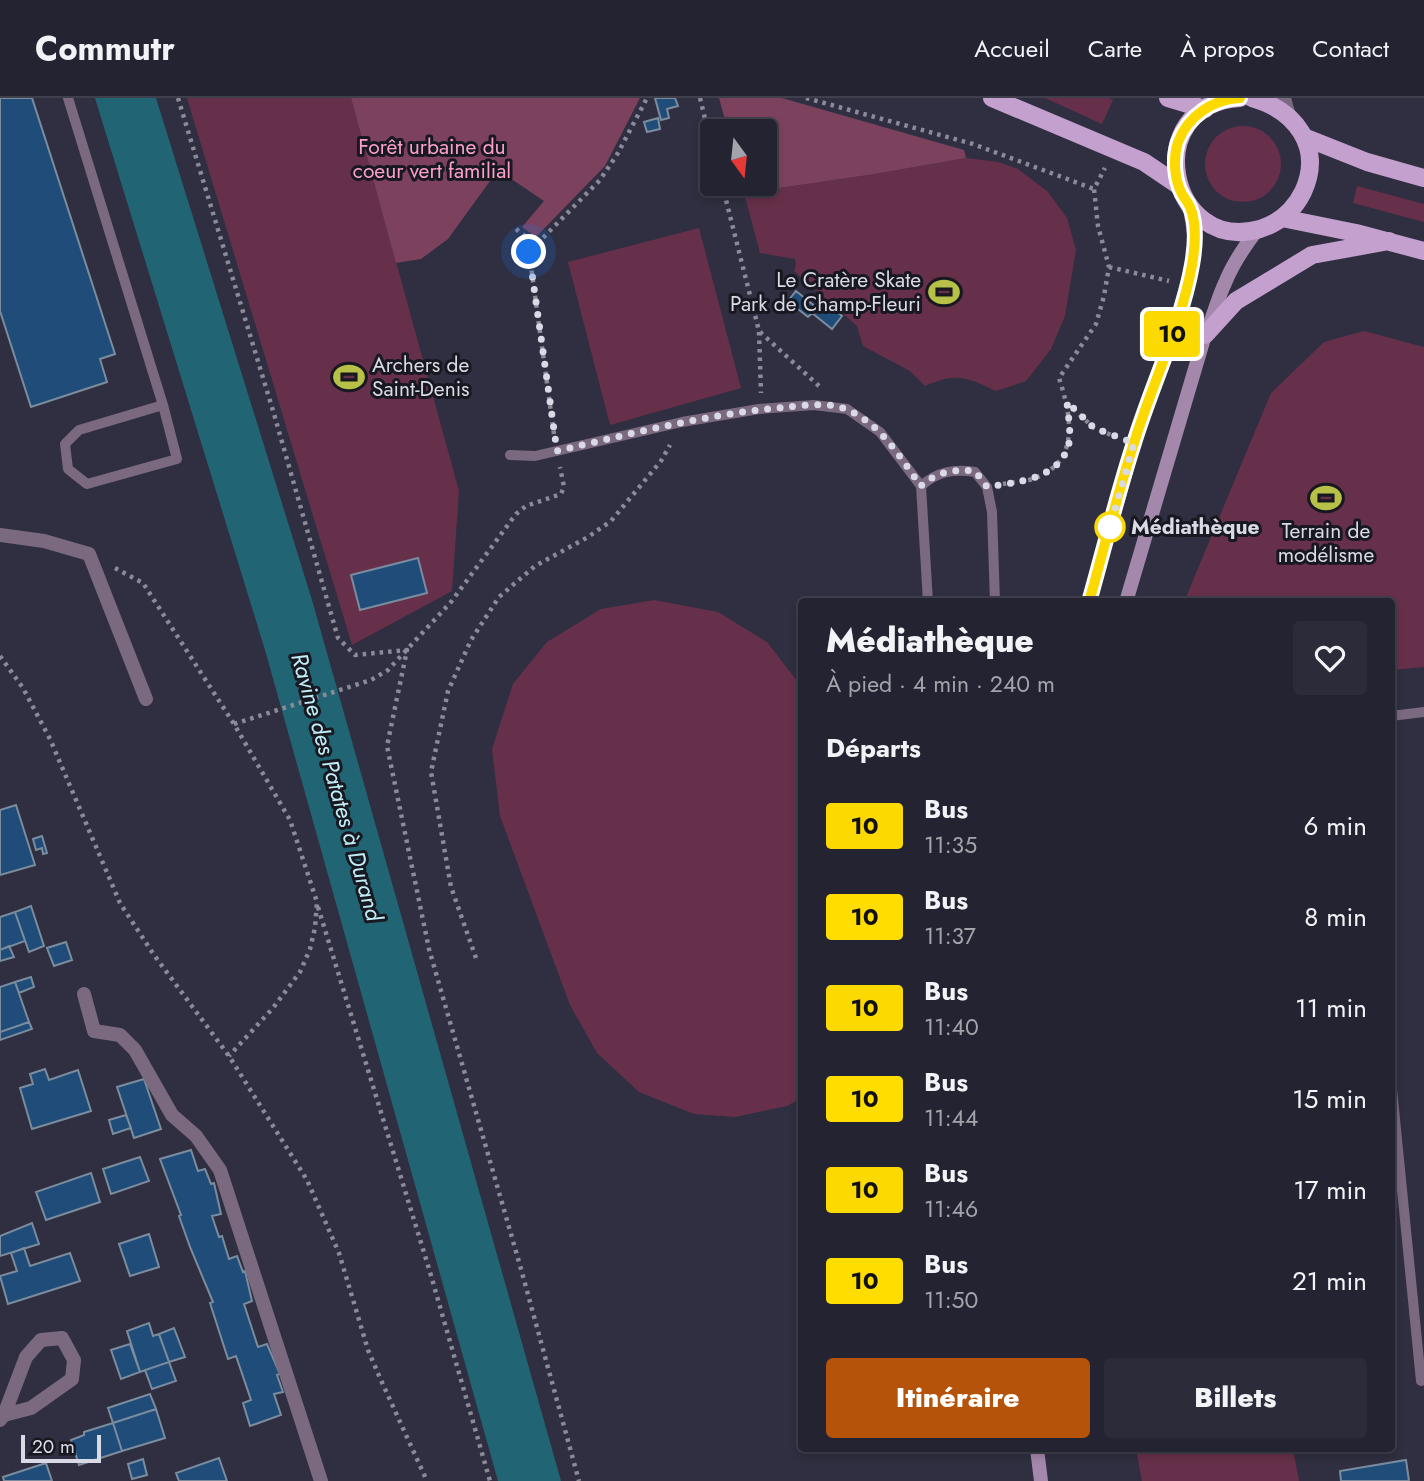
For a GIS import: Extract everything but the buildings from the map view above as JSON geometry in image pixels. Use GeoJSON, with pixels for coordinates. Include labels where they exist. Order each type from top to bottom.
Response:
{"type":"FeatureCollection","features":[{"type":"Feature","properties":{"kind":"main road"},"geometry":{"type":"LineString","coordinates":[[992,98],[1144,162],[1178,185]]}},
{"type":"Feature","properties":{"kind":"main road"},"geometry":{"type":"LineString","coordinates":[[1168,98],[1213,103],[1240,98]]}},
{"type":"Feature","properties":{"kind":"main road"},"geometry":{"type":"LineString","coordinates":[[1213,103],[1188,123],[1178,142],[1175,164],[1178,185],[1191,208],[1204,220],[1220,228],[1238,232],[1257,230],[1282,218],[1298,202],[1308,181],[1310,159],[1304,137],[1289,116],[1271,103],[1252,98]]}},
{"type":"Feature","properties":{"kind":"main road"},"geometry":{"type":"LineString","coordinates":[[1304,137],[1367,162],[1424,178]]}},
{"type":"Feature","properties":{"kind":"main road"},"geometry":{"type":"LineString","coordinates":[[1090,598],[1134,443],[1187,284],[1195,240],[1191,208]]}},
{"type":"Feature","properties":{"kind":"main road"},"geometry":{"type":"LineString","coordinates":[[1282,218],[1424,251]]}},
{"type":"Feature","properties":{"kind":"main road"},"geometry":{"type":"LineString","coordinates":[[1127,598],[1205,335],[1224,284],[1240,253],[1257,230]]}},
{"type":"Feature","properties":{"kind":"main road"},"geometry":{"type":"LineString","coordinates":[[1205,335],[1236,301],[1312,254],[1389,241]]}},
{"type":"Feature","properties":{"kind":"main road"},"geometry":{"type":"LineString","coordinates":[[1037,1452],[1041,1481]]}},
{"type":"Feature","properties":{"kind":"street"},"geometry":{"type":"LineString","coordinates":[[1284,98],[1289,116]]}},
{"type":"Feature","properties":{"kind":"street"},"geometry":{"type":"LineString","coordinates":[[0,535],[44,541],[89,554],[146,699]]}},
{"type":"Feature","properties":{"kind":"street"},"geometry":{"type":"LineString","coordinates":[[84,994],[94,1031],[120,1035],[135,1051],[172,1115],[196,1136],[220,1170],[321,1481]]}},
{"type":"Feature","properties":{"kind":"street"},"geometry":{"type":"LineString","coordinates":[[62,1338],[74,1360],[72,1379],[31,1409],[2,1418],[26,1357],[41,1340],[62,1338]]}},
{"type":"Feature","properties":{"kind":"lane"},"geometry":{"type":"LineString","coordinates":[[68,98],[163,405],[177,459],[87,484],[68,469],[65,444],[79,430],[163,405]]}},
{"type":"Feature","properties":{"kind":"lane"},"geometry":{"type":"LineString","coordinates":[[510,455],[535,456],[682,422],[759,409],[814,405],[847,409],[880,432],[921,486],[928,598]]}},
{"type":"Feature","properties":{"kind":"lane"},"geometry":{"type":"LineString","coordinates":[[921,486],[932,477],[958,469],[975,471],[987,487],[992,512],[995,598]]}},
{"type":"Feature","properties":{"kind":"lane"},"geometry":{"type":"LineString","coordinates":[[1395,716],[1424,712]]}},
{"type":"Feature","properties":{"kind":"lane"},"geometry":{"type":"LineString","coordinates":[[1395,1119],[1421,1381]]}},
{"type":"Feature","properties":{"kind":"path"},"geometry":{"type":"LineString","coordinates":[[178,98],[274,414],[338,638],[355,655],[407,650]]}},
{"type":"Feature","properties":{"kind":"path"},"geometry":{"type":"LineString","coordinates":[[234,724],[371,680],[388,670],[451,602],[516,514],[526,506],[561,494],[564,487],[529,252],[600,180],[648,98]]}},
{"type":"Feature","properties":{"kind":"path"},"geometry":{"type":"LineString","coordinates":[[700,98],[705,119]]}},
{"type":"Feature","properties":{"kind":"path"},"geometry":{"type":"LineString","coordinates":[[806,98],[973,144],[1094,189]]}},
{"type":"Feature","properties":{"kind":"path"},"geometry":{"type":"LineString","coordinates":[[987,487],[1036,478],[1055,466],[1068,448],[1067,402],[1059,378],[1097,324],[1109,267],[1098,226],[1094,189],[1108,162]]}},
{"type":"Feature","properties":{"kind":"path"},"geometry":{"type":"LineString","coordinates":[[725,196],[759,331],[762,387],[759,409]]}},
{"type":"Feature","properties":{"kind":"path"},"geometry":{"type":"LineString","coordinates":[[516,229],[535,244]]}},
{"type":"Feature","properties":{"kind":"path"},"geometry":{"type":"LineString","coordinates":[[1109,267],[1187,284]]}},
{"type":"Feature","properties":{"kind":"path"},"geometry":{"type":"LineString","coordinates":[[759,331],[847,409]]}},
{"type":"Feature","properties":{"kind":"path"},"geometry":{"type":"LineString","coordinates":[[1067,402],[1094,428],[1134,443]]}},
{"type":"Feature","properties":{"kind":"path"},"geometry":{"type":"LineString","coordinates":[[477,958],[451,887],[431,772],[448,691],[471,640],[499,597],[535,566],[588,537],[611,520],[662,461],[682,422]]}},
{"type":"Feature","properties":{"kind":"path"},"geometry":{"type":"LineString","coordinates":[[89,554],[143,583],[234,724],[290,820],[430,1272],[490,1481]]}},
{"type":"Feature","properties":{"kind":"path"},"geometry":{"type":"LineString","coordinates":[[407,650],[387,746],[429,948],[522,1269],[579,1481]]}},
{"type":"Feature","properties":{"kind":"path"},"geometry":{"type":"LineString","coordinates":[[0,656],[23,688],[50,739],[120,903],[154,955],[229,1056],[300,1167],[339,1252],[368,1350],[427,1481]]}},
{"type":"Feature","properties":{"kind":"path"},"geometry":{"type":"LineString","coordinates":[[229,1056],[273,1008],[300,972],[310,949],[317,902]]}},
{"type":"Feature","properties":{"kind":"shaded area","name":"Archers de Saint-Denis"},"geometry":{"type":"Polygon","coordinates":[[[187,98],[351,98],[459,491],[452,591],[352,645],[187,98]]]}},
{"type":"Feature","properties":{"kind":"shaded area"},"geometry":{"type":"Polygon","coordinates":[[[1045,98],[1108,98],[1113,100],[1102,124],[1045,98]]]}},
{"type":"Feature","properties":{"kind":"shaded area"},"geometry":{"type":"Polygon","coordinates":[[[1236,126],[1250,126],[1264,132],[1275,143],[1281,164],[1278,179],[1270,191],[1250,202],[1236,202],[1222,196],[1211,185],[1205,171],[1205,157],[1211,143],[1222,132],[1236,126]]]}},
{"type":"Feature","properties":{"kind":"shaded area","name":"Le Cratère Skate Park de Champ-Fleuri"},"geometry":{"type":"Polygon","coordinates":[[[966,158],[998,162],[1018,169],[1048,192],[1067,218],[1076,250],[1065,316],[1051,349],[1026,381],[996,391],[961,378],[945,379],[925,386],[910,371],[863,346],[857,326],[794,271],[795,259],[760,253],[745,196],[777,196],[777,188],[966,158]]]}},
{"type":"Feature","properties":{"kind":"shaded area"},"geometry":{"type":"Polygon","coordinates":[[[1357,186],[1424,204],[1424,222],[1353,203],[1357,186]]]}},
{"type":"Feature","properties":{"kind":"shaded area"},"geometry":{"type":"Polygon","coordinates":[[[699,228],[741,388],[610,425],[568,262],[699,228]]]}},
{"type":"Feature","properties":{"kind":"shaded area","name":"Terrain de modélisme"},"geometry":{"type":"Polygon","coordinates":[[[1364,331],[1424,347],[1424,667],[1395,670],[1395,598],[1186,598],[1271,393],[1324,342],[1364,331]]]}},
{"type":"Feature","properties":{"kind":"shaded area"},"geometry":{"type":"Polygon","coordinates":[[[654,600],[718,612],[767,642],[798,682],[798,1100],[787,1106],[735,1117],[694,1114],[639,1092],[597,1053],[570,1005],[500,816],[492,749],[513,684],[547,642],[601,609],[654,600]]]}},
{"type":"Feature","properties":{"kind":"shaded area"},"geometry":{"type":"Polygon","coordinates":[[[1137,1452],[1294,1452],[1299,1481],[1142,1481],[1137,1452]]]}},
{"type":"Feature","properties":{"kind":"green space","name":"Forêt urbaine du coeur vert familial"},"geometry":{"type":"Polygon","coordinates":[[[351,98],[640,98],[605,166],[536,237],[522,227],[544,201],[498,170],[448,239],[421,259],[396,263],[351,98]]]}},
{"type":"Feature","properties":{"kind":"green space"},"geometry":{"type":"Polygon","coordinates":[[[719,98],[782,98],[964,150],[966,158],[777,188],[777,119],[725,119],[719,98]]]}},
{"type":"Feature","properties":{"kind":"water","name":"Ravine des Patates à Durand"},"geometry":{"type":"Polygon","coordinates":[[[95,98],[156,98],[312,600],[561,1481],[498,1481],[265,650],[95,98]]]}},
{"type":"Feature","properties":{"kind":"bus line","name":"10"},"geometry":{"type":"LineString","coordinates":[[1090,598],[1134,443],[1192,267],[1195,240],[1191,208],[1178,185],[1175,164],[1178,142],[1188,123],[1205,109],[1216,102],[1240,98]]}},
{"type":"Feature","properties":{"kind":"place","name":"Le Cratère Skate Park de Champ-Fleuri"},"geometry":{"type":"Point","coordinates":[944,292]}},
{"type":"Feature","properties":{"kind":"place","name":"Archers de Saint-Denis"},"geometry":{"type":"Point","coordinates":[349,377]}},
{"type":"Feature","properties":{"kind":"place","name":"Terrain de modélisme"},"geometry":{"type":"Point","coordinates":[1326,498]}},
{"type":"Feature","properties":{"kind":"place","name":"Médiathèque"},"geometry":{"type":"Point","coordinates":[1110,527]}},
{"type":"Feature","properties":{"kind":"route"},"geometry":{"type":"LineString","coordinates":[[529,252],[557,451],[682,422],[759,409],[814,405],[847,409],[880,432],[921,486],[932,477],[958,469],[975,471],[987,487],[1036,478],[1055,466],[1068,448],[1067,402],[1094,428],[1134,443],[1110,527]]}}]}
